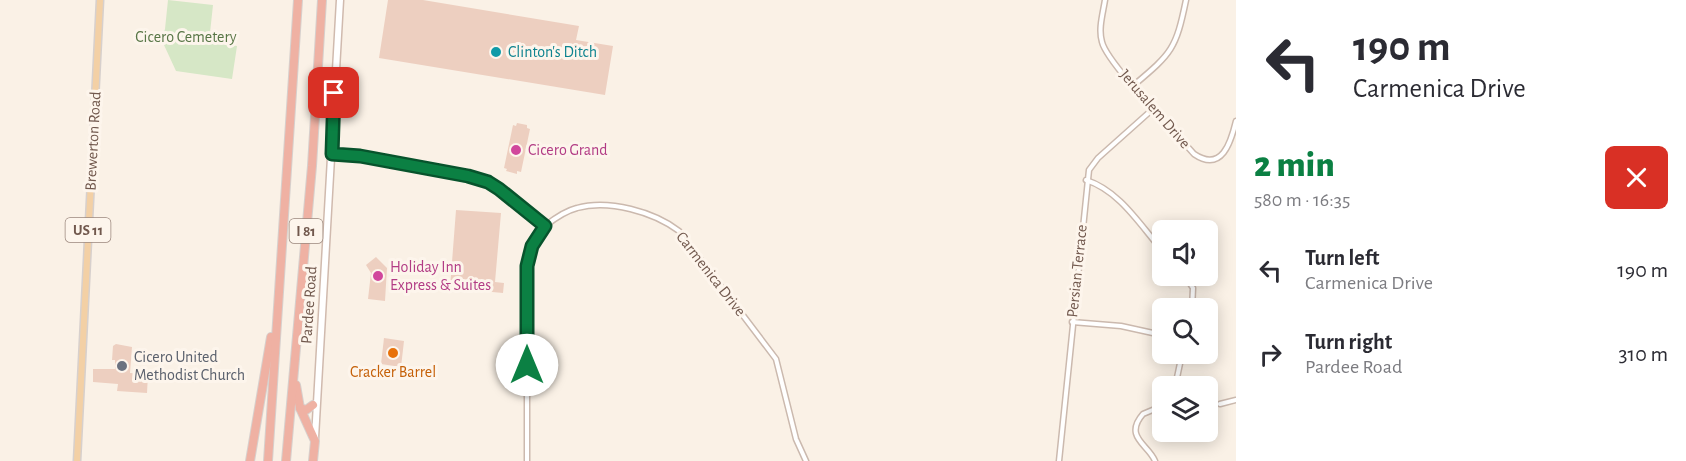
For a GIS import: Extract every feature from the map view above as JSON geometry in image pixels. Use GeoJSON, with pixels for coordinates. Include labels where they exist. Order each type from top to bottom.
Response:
{"type":"FeatureCollection","features":[{"type":"Feature","properties":{"kind":"highway","name":"I 81"},"geometry":{"type":"LineString","coordinates":[[268,461],[298,0]]}},
{"type":"Feature","properties":{"kind":"highway","name":"I 81"},"geometry":{"type":"LineString","coordinates":[[286,461],[322,0]]}},
{"type":"Feature","properties":{"kind":"highway"},"geometry":{"type":"LineString","coordinates":[[250,461],[277,312]]}},
{"type":"Feature","properties":{"kind":"highway"},"geometry":{"type":"LineString","coordinates":[[295,358],[300,408],[315,441]]}},
{"type":"Feature","properties":{"kind":"highway"},"geometry":{"type":"LineString","coordinates":[[300,408],[306,410],[313,405]]}},
{"type":"Feature","properties":{"kind":"highway","name":"Pardee Road"},"geometry":{"type":"LineString","coordinates":[[312,461],[315,441]]}},
{"type":"Feature","properties":{"kind":"main road","name":"Brewerton Road"},"geometry":{"type":"LineString","coordinates":[[77,461],[100,0]]}},
{"type":"Feature","properties":{"kind":"street","name":"Pardee Road"},"geometry":{"type":"LineString","coordinates":[[315,441],[340,0]]}},
{"type":"Feature","properties":{"kind":"street","name":"Jerusalem Drive"},"geometry":{"type":"LineString","coordinates":[[1105,0],[1102,43],[1134,86],[1194,154],[1202,159],[1214,159],[1225,152],[1236,121]]}},
{"type":"Feature","properties":{"kind":"street"},"geometry":{"type":"LineString","coordinates":[[1134,86],[1172,50],[1179,34],[1186,0]]}},
{"type":"Feature","properties":{"kind":"street","name":"Persian Terrace"},"geometry":{"type":"LineString","coordinates":[[1059,461],[1086,180],[1089,170],[1098,158],[1154,108]]}},
{"type":"Feature","properties":{"kind":"street"},"geometry":{"type":"LineString","coordinates":[[332,154],[360,156],[468,176],[488,182],[545,226],[532,246],[527,266],[528,461]]}},
{"type":"Feature","properties":{"kind":"street"},"geometry":{"type":"LineString","coordinates":[[1086,180],[1110,192],[1152,239]]}},
{"type":"Feature","properties":{"kind":"street","name":"Carmenica Drive"},"geometry":{"type":"LineString","coordinates":[[545,226],[576,208],[602,206],[649,214],[666,221],[679,231],[776,359],[796,439],[806,461]]}},
{"type":"Feature","properties":{"kind":"street"},"geometry":{"type":"LineString","coordinates":[[1072,322],[1121,326],[1152,333]]}},
{"type":"Feature","properties":{"kind":"street","name":"Pardee Road"},"geometry":{"type":"LineString","coordinates":[[312,461],[311,432],[316,396]]}},
{"type":"Feature","properties":{"kind":"street"},"geometry":{"type":"LineString","coordinates":[[1220,404],[1236,400]]}},
{"type":"Feature","properties":{"kind":"street"},"geometry":{"type":"LineString","coordinates":[[1152,410],[1143,414],[1136,430],[1138,441],[1155,461]]}},
{"type":"Feature","properties":{"kind":"green space","name":"Cicero Cemetery"},"geometry":{"type":"Polygon","coordinates":[[[168,0],[213,5],[209,42],[237,46],[232,79],[176,71],[161,43],[168,0]]]}},
{"type":"Feature","properties":{"kind":"building","name":"Clinton's Ditch"},"geometry":{"type":"Polygon","coordinates":[[[388,0],[423,0],[579,26],[576,40],[613,46],[605,95],[379,58],[388,0]]]}},
{"type":"Feature","properties":{"kind":"building","name":"Cicero Grand"},"geometry":{"type":"Polygon","coordinates":[[[517,123],[527,125],[530,129],[521,172],[517,171],[517,174],[506,171],[507,169],[504,168],[513,125],[516,126],[517,123]]]}},
{"type":"Feature","properties":{"kind":"building"},"geometry":{"type":"Polygon","coordinates":[[[456,210],[501,213],[495,282],[504,283],[503,293],[450,288],[456,210]]]}},
{"type":"Feature","properties":{"kind":"building","name":"Holiday Inn Express & Suites"},"geometry":{"type":"Polygon","coordinates":[[[376,257],[387,268],[385,301],[368,299],[371,273],[366,265],[376,257]]]}},
{"type":"Feature","properties":{"kind":"building","name":"Cracker Barrel"},"geometry":{"type":"Polygon","coordinates":[[[384,338],[404,341],[401,367],[381,364],[384,338]]]}},
{"type":"Feature","properties":{"kind":"building","name":"Cicero United Methodist Church"},"geometry":{"type":"Polygon","coordinates":[[[116,344],[132,347],[130,373],[148,374],[147,393],[117,391],[118,384],[93,382],[93,369],[115,369],[115,360],[112,360],[113,346],[116,344]]]}},
{"type":"Feature","properties":{"kind":"place","name":"Clinton's Ditch"},"geometry":{"type":"Point","coordinates":[496,52]}},
{"type":"Feature","properties":{"kind":"place","name":"Cicero Grand"},"geometry":{"type":"Point","coordinates":[516,150]}},
{"type":"Feature","properties":{"kind":"place","name":"Holiday Inn Express & Suites"},"geometry":{"type":"Point","coordinates":[378,276]}},
{"type":"Feature","properties":{"kind":"place","name":"Cracker Barrel"},"geometry":{"type":"Point","coordinates":[393,353]}},
{"type":"Feature","properties":{"kind":"place","name":"Cicero United Methodist Church"},"geometry":{"type":"Point","coordinates":[122,366]}},
{"type":"Feature","properties":{"kind":"route"},"geometry":{"type":"LineString","coordinates":[[334,93],[332,154],[360,156],[452,172],[488,182],[512,198],[545,226],[532,246],[527,266],[527,365]]}}]}
